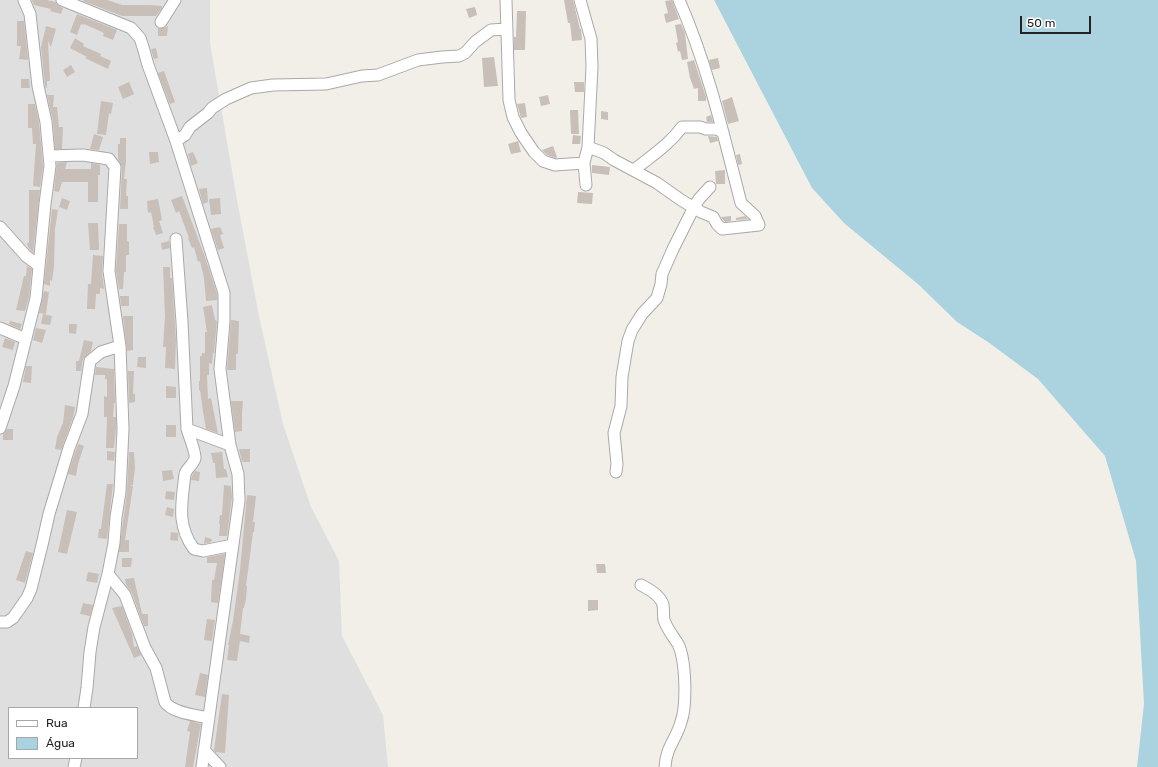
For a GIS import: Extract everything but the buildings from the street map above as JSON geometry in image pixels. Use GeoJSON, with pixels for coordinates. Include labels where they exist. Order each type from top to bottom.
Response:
{"type":"FeatureCollection","features":[{"type":"Feature","properties":{"kind":"street"},"geometry":{"type":"LineString","coordinates":[[0,428],[14,386],[36,298],[38,265],[50,166],[46,122],[38,86],[30,14],[24,0]]}},
{"type":"Feature","properties":{"kind":"street"},"geometry":{"type":"LineString","coordinates":[[62,0],[131,28],[140,38],[148,65],[176,141],[224,293],[224,320],[220,369],[230,445],[238,474],[239,501],[202,767]]}},
{"type":"Feature","properties":{"kind":"street"},"geometry":{"type":"LineString","coordinates":[[161,22],[175,0]]}},
{"type":"Feature","properties":{"kind":"street"},"geometry":{"type":"LineString","coordinates":[[506,0],[509,100],[513,117],[521,133],[534,152],[543,161],[555,165],[584,163]]}},
{"type":"Feature","properties":{"kind":"street"},"geometry":{"type":"LineString","coordinates":[[580,0],[591,39],[592,67],[588,147],[584,163],[586,185]]}},
{"type":"Feature","properties":{"kind":"street"},"geometry":{"type":"LineString","coordinates":[[588,147],[604,153],[713,217],[722,229],[759,225],[755,216],[741,203],[711,85],[690,25],[679,0]]}},
{"type":"Feature","properties":{"kind":"street"},"geometry":{"type":"LineString","coordinates":[[176,141],[185,135],[190,127],[212,108],[243,90],[265,86],[326,84],[362,76],[378,75],[418,60],[459,56],[465,53],[475,42],[491,30],[506,29]]}},
{"type":"Feature","properties":{"kind":"street"},"geometry":{"type":"LineString","coordinates":[[634,170],[663,148],[682,127],[700,127],[706,129],[716,129],[723,132]]}},
{"type":"Feature","properties":{"kind":"street"},"geometry":{"type":"LineString","coordinates":[[49,156],[82,155],[109,159],[115,167],[109,271],[120,346],[123,430],[120,492],[114,543],[91,646],[88,688],[84,707]]}},
{"type":"Feature","properties":{"kind":"street"},"geometry":{"type":"LineString","coordinates":[[616,472],[617,464],[614,433],[621,406],[622,377],[628,341],[632,330],[642,314],[656,298],[662,284],[662,274],[694,207],[710,187]]}},
{"type":"Feature","properties":{"kind":"street"},"geometry":{"type":"LineString","coordinates":[[0,227],[26,256],[38,265]]}},
{"type":"Feature","properties":{"kind":"street"},"geometry":{"type":"LineString","coordinates":[[176,238],[187,429],[195,453],[195,458],[184,474],[180,515],[187,540],[194,549],[203,551],[233,545]]}},
{"type":"Feature","properties":{"kind":"street"},"geometry":{"type":"LineString","coordinates":[[0,328],[26,339]]}},
{"type":"Feature","properties":{"kind":"street"},"geometry":{"type":"LineString","coordinates":[[0,622],[7,622],[13,618],[27,598],[31,589],[49,514],[69,448],[82,414],[90,361],[101,352],[120,346]]}},
{"type":"Feature","properties":{"kind":"street"},"geometry":{"type":"LineString","coordinates":[[187,429],[230,445]]}},
{"type":"Feature","properties":{"kind":"street"},"geometry":{"type":"LineString","coordinates":[[108,574],[124,595],[145,648],[156,668],[165,702],[173,710],[208,718]]}},
{"type":"Feature","properties":{"kind":"street"},"geometry":{"type":"LineString","coordinates":[[641,586],[648,589],[659,598],[663,605],[664,620],[678,645],[683,658],[685,709],[678,731],[665,756],[665,767]]}},
{"type":"Feature","properties":{"kind":"street"},"geometry":{"type":"LineString","coordinates":[[204,750],[220,767]]}},
{"type":"Feature","properties":{"kind":"shaded area"},"geometry":{"type":"Polygon","coordinates":[[[0,0],[210,0],[210,43],[237,200],[259,316],[283,424],[311,507],[339,561],[342,636],[383,715],[388,767],[0,767],[0,0]]]}},
{"type":"Feature","properties":{"kind":"water"},"geometry":{"type":"Polygon","coordinates":[[[714,0],[1158,0],[1158,767],[1137,767],[1144,704],[1136,561],[1105,456],[1038,379],[988,342],[957,322],[919,285],[844,223],[812,188],[714,0]]]}}]}
